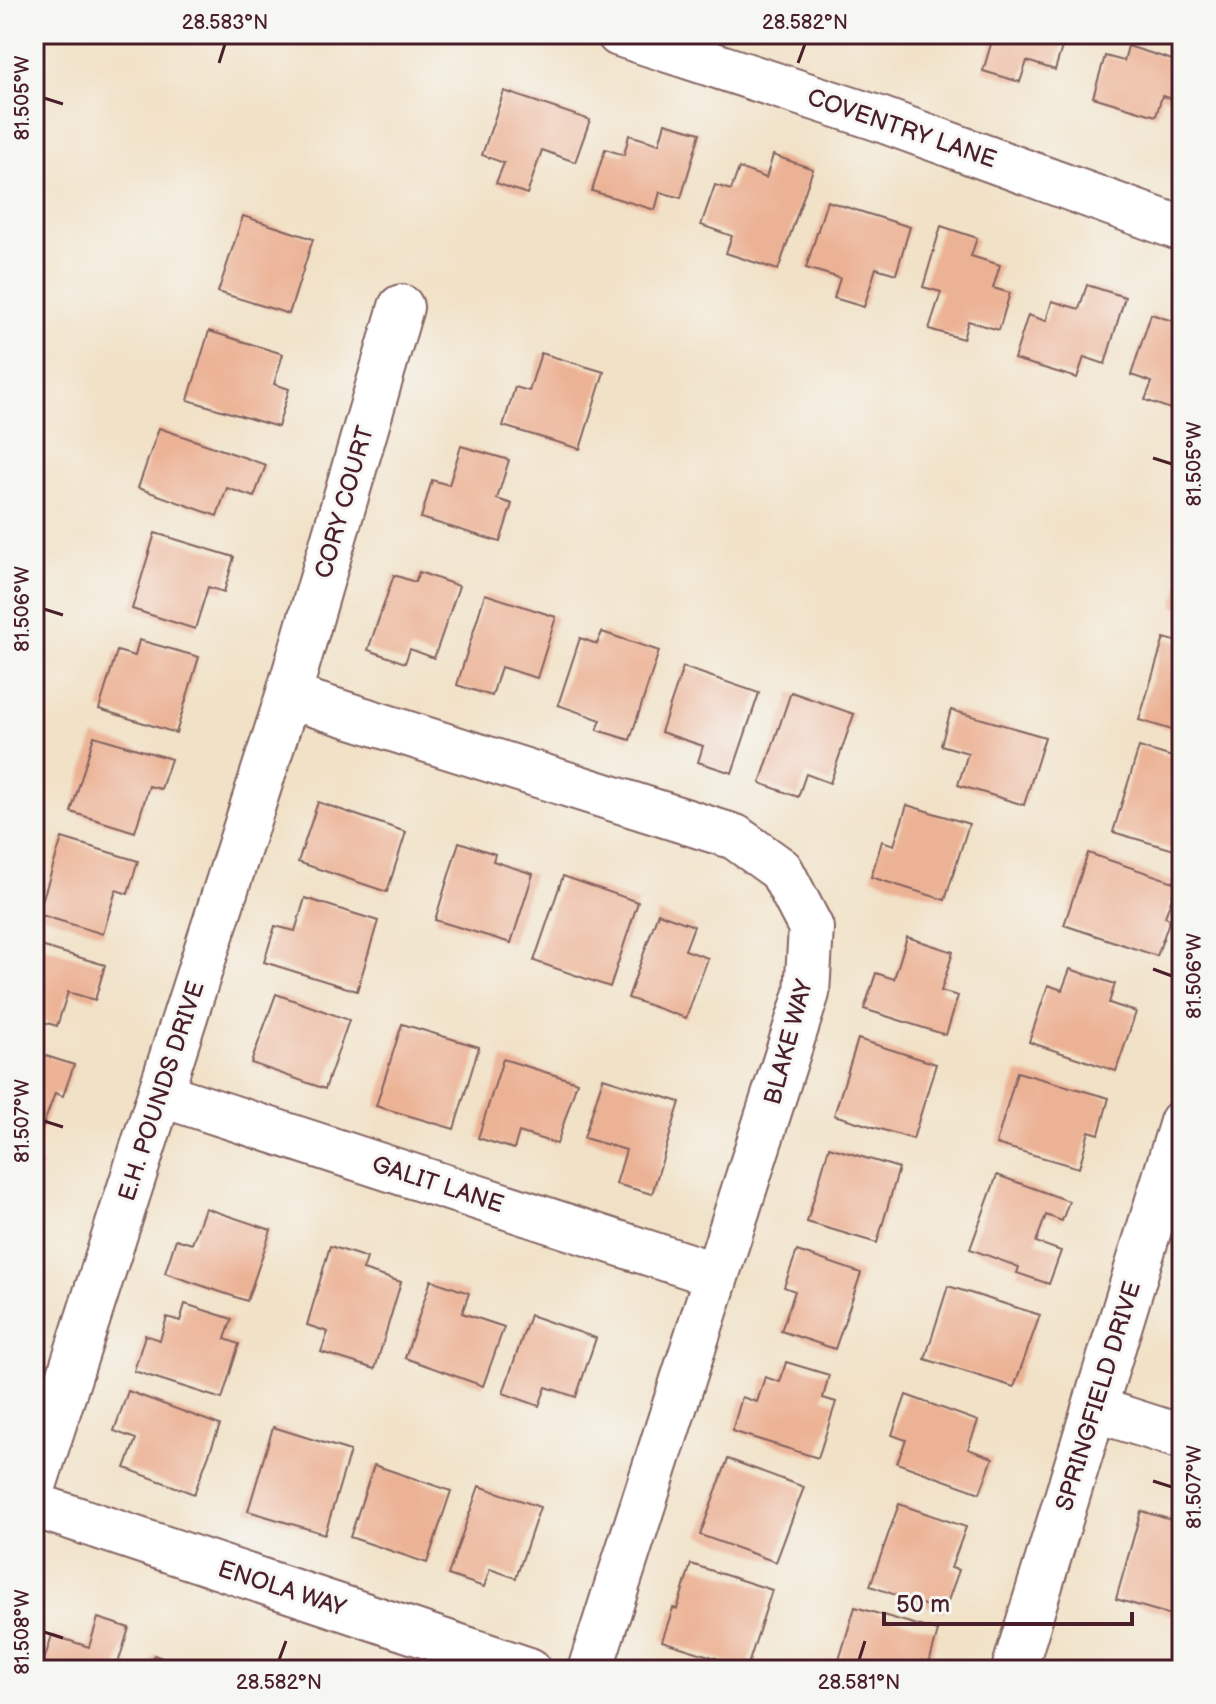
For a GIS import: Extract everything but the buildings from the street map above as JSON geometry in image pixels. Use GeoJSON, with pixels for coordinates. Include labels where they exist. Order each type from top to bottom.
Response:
{"type":"FeatureCollection","features":[{"type":"Feature","properties":{"kind":"street","name":"COVENTRY LANE"},"geometry":{"type":"LineString","coordinates":[[619,34],[877,118],[1182,229]]}},
{"type":"Feature","properties":{"kind":"street","name":"CORY COURT"},"geometry":{"type":"LineString","coordinates":[[288,696],[401,307]]}},
{"type":"Feature","properties":{"kind":"street","name":"E.H. POUNDS DRIVE"},"geometry":{"type":"LineString","coordinates":[[34,1486],[288,696]]}},
{"type":"Feature","properties":{"kind":"street","name":"BLAKE WAY"},"geometry":{"type":"LineString","coordinates":[[288,696],[735,837],[781,870],[811,928],[807,993],[590,1670]]}},
{"type":"Feature","properties":{"kind":"street","name":"GALIT LANE"},"geometry":{"type":"LineString","coordinates":[[160,1094],[716,1275]]}},
{"type":"Feature","properties":{"kind":"street","name":"SPRINGFIELD DRIVE"},"geometry":{"type":"LineString","coordinates":[[1014,1670],[1182,1122]]}},
{"type":"Feature","properties":{"kind":"street"},"geometry":{"type":"LineString","coordinates":[[1094,1409],[1182,1437]]}},
{"type":"Feature","properties":{"kind":"street","name":"ENOLA WAY"},"geometry":{"type":"LineString","coordinates":[[34,1505],[529,1670]]}}]}
